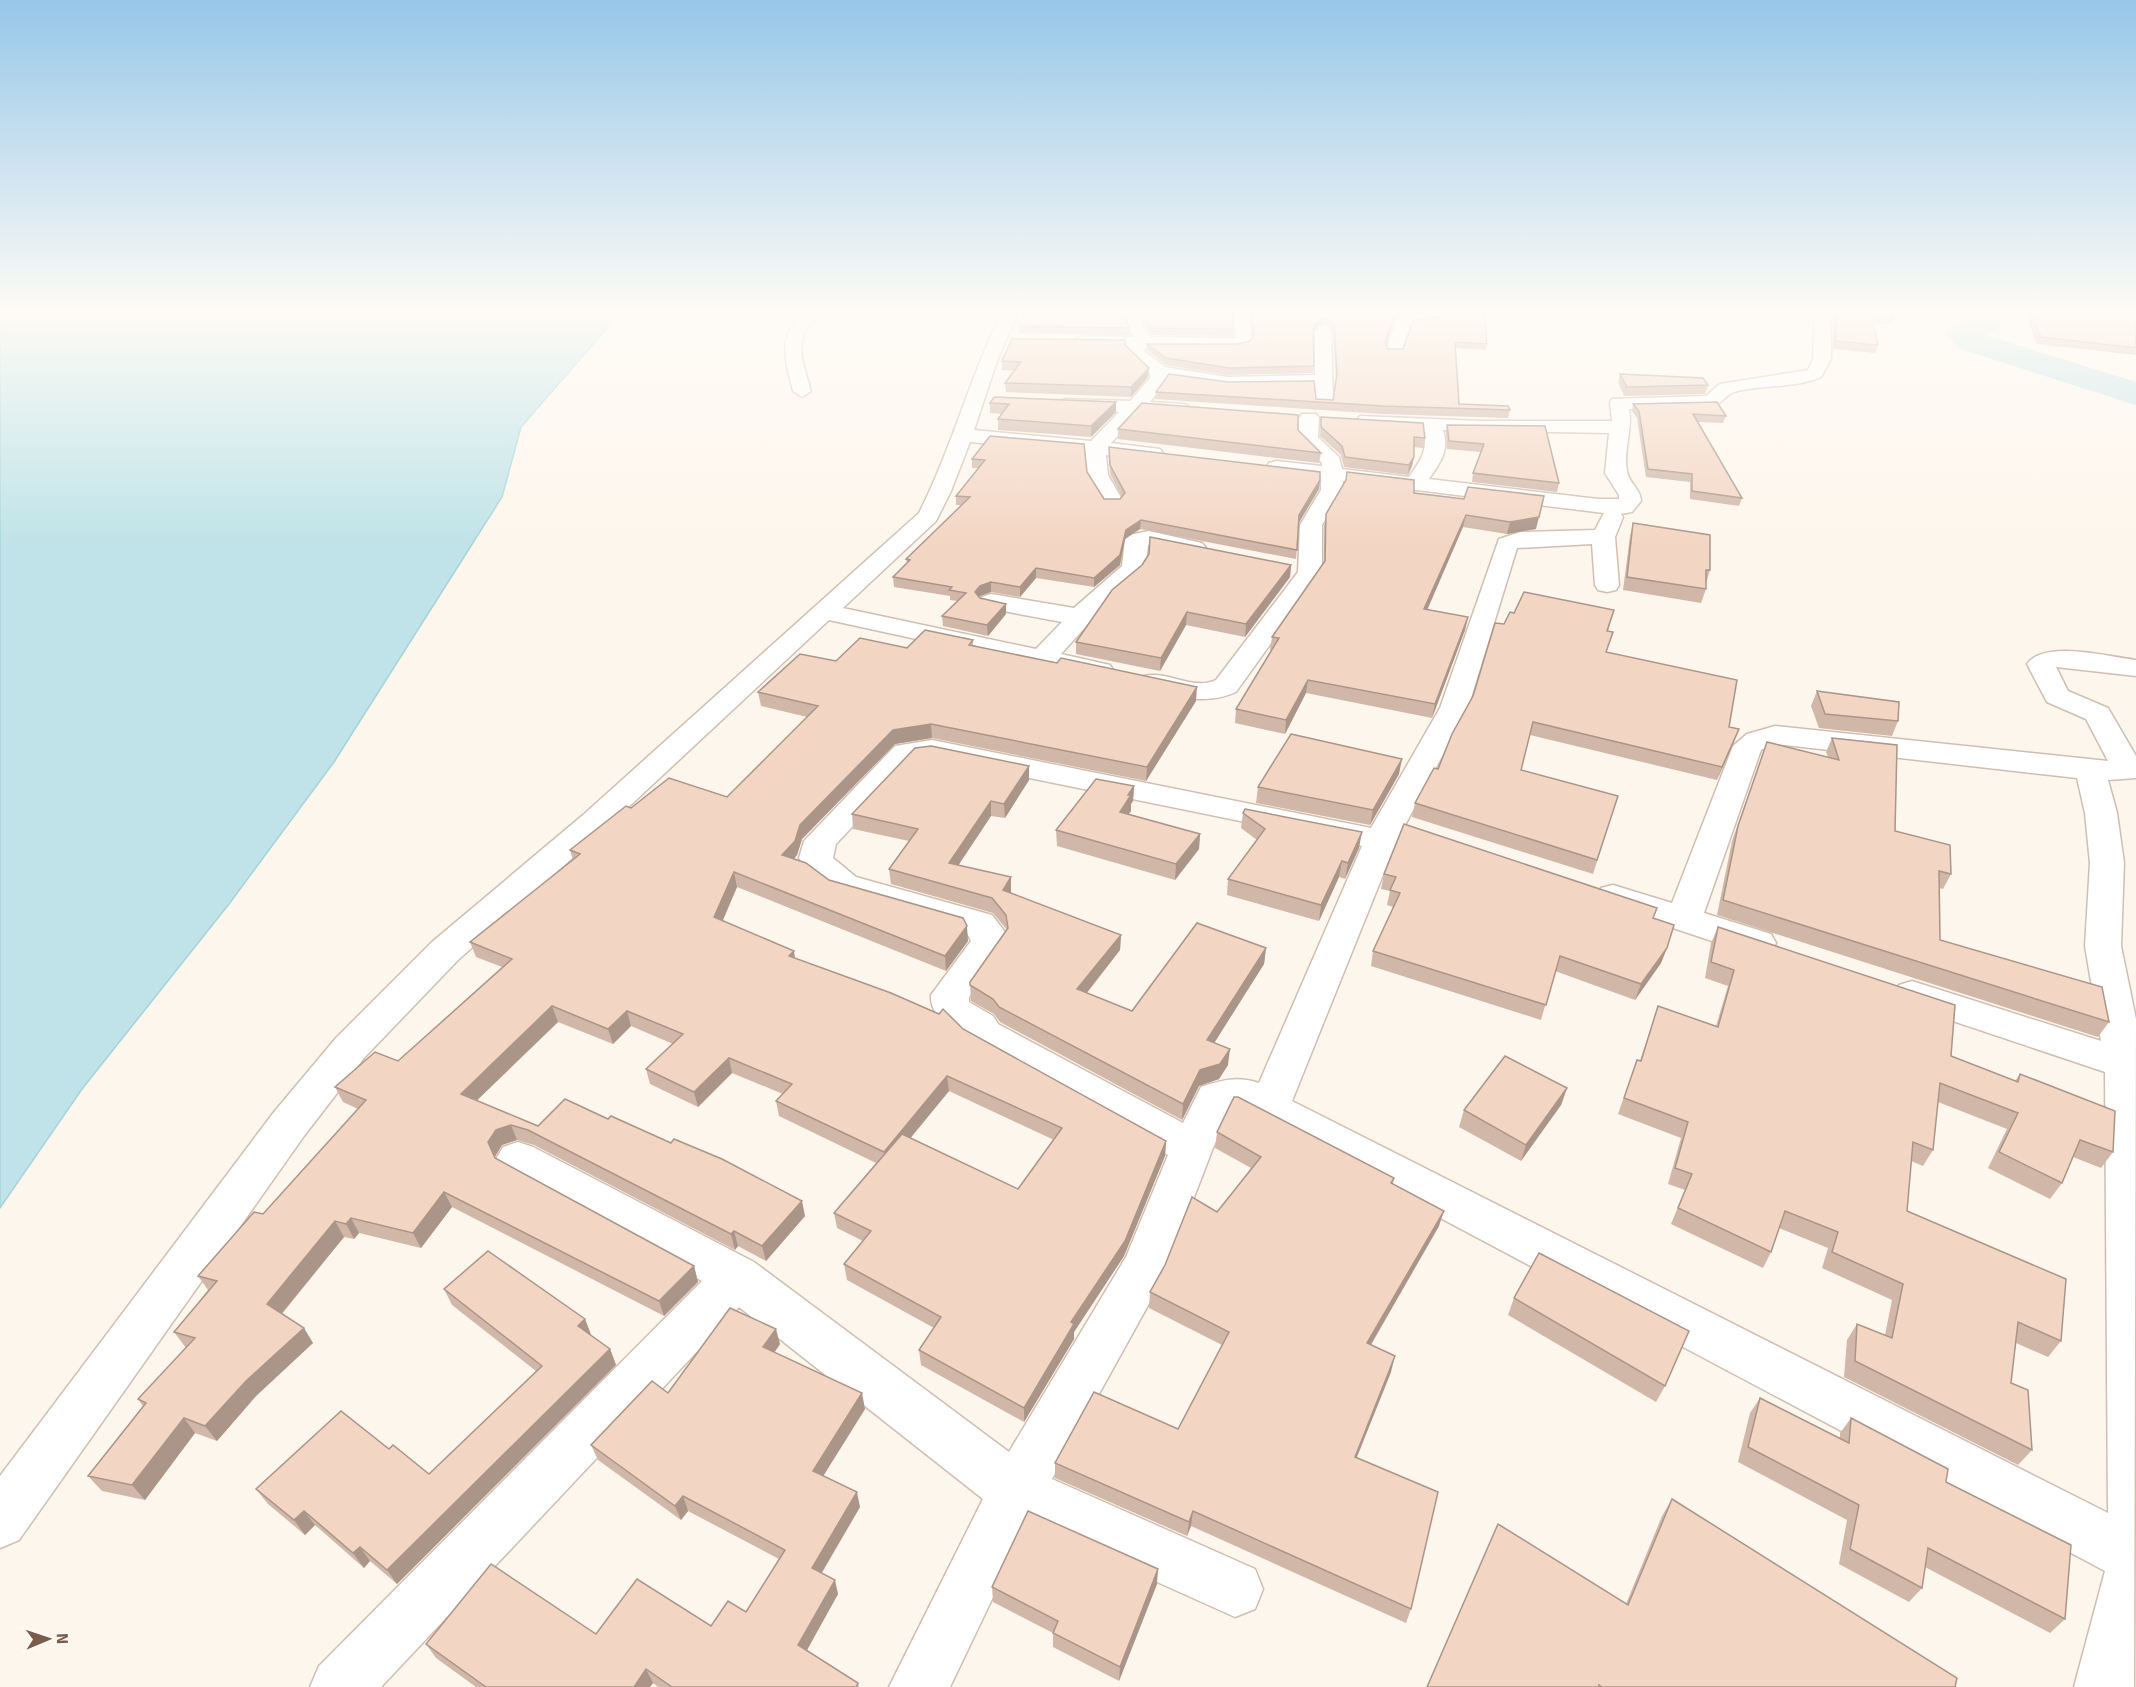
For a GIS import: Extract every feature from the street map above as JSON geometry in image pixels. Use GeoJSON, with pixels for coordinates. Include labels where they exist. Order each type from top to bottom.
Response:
{"type":"FeatureCollection","features":[{"type":"Feature","properties":{"kind":"street"},"geometry":{"type":"LineString","coordinates":[[0,1521],[289,1124],[350,1048],[445,951],[594,822],[826,612],[928,516],[941,493],[964,435],[988,389]]}},
{"type":"Feature","properties":{"kind":"street"},"geometry":{"type":"LineString","coordinates":[[1112,501],[1100,487],[1097,476],[1095,456],[1097,446],[1152,389]]}},
{"type":"Feature","properties":{"kind":"street"},"geometry":{"type":"LineString","coordinates":[[826,612],[1129,677],[1204,692],[1218,692],[1226,686],[1299,570],[1311,525],[1332,490],[1332,461],[1308,439],[1327,418],[1325,389]]}},
{"type":"Feature","properties":{"kind":"street"},"geometry":{"type":"LineString","coordinates":[[1261,465],[1624,507],[1630,501],[1630,495],[1616,472],[1620,427],[1619,403],[1711,402],[1725,389]]}},
{"type":"Feature","properties":{"kind":"street"},"geometry":{"type":"LineString","coordinates":[[1054,403],[1134,405],[1201,411]]}},
{"type":"Feature","properties":{"kind":"street"},"geometry":{"type":"LineString","coordinates":[[1285,417],[1482,427],[1620,427]]}},
{"type":"Feature","properties":{"kind":"street"},"geometry":{"type":"LineString","coordinates":[[1416,482],[1438,446],[1437,437],[1429,423]]}},
{"type":"Feature","properties":{"kind":"street"},"geometry":{"type":"LineString","coordinates":[[964,435],[1168,454]]}},
{"type":"Feature","properties":{"kind":"street"},"geometry":{"type":"LineString","coordinates":[[1607,585],[1603,537],[1617,507]]}},
{"type":"Feature","properties":{"kind":"street"},"geometry":{"type":"LineString","coordinates":[[1269,1107],[1386,831],[1454,708],[1506,544],[1510,540],[1520,539],[1603,537]]}},
{"type":"Feature","properties":{"kind":"street"},"geometry":{"type":"LineString","coordinates":[[1042,659],[1080,616],[1131,571],[1134,566],[1137,540],[1141,538],[1218,553]]}},
{"type":"Feature","properties":{"kind":"street"},"geometry":{"type":"LineString","coordinates":[[992,602],[1080,616]]}},
{"type":"Feature","properties":{"kind":"street"},"geometry":{"type":"LineString","coordinates":[[2122,769],[2122,759],[2098,714],[2057,696],[2041,664],[2056,658],[2136,668]]}},
{"type":"Feature","properties":{"kind":"street"},"geometry":{"type":"LineString","coordinates":[[1684,919],[1748,746],[1757,740],[1775,735],[2122,769]]}},
{"type":"Feature","properties":{"kind":"street"},"geometry":{"type":"LineString","coordinates":[[1192,1148],[979,1032],[979,1026],[953,1011],[948,1004],[950,995],[990,942],[987,932],[979,922],[844,885],[822,870],[816,858],[820,841],[906,752],[932,749],[1386,831],[1424,833]]}},
{"type":"Feature","properties":{"kind":"street"},"geometry":{"type":"LineString","coordinates":[[2122,769],[2092,779],[2101,813],[2107,863],[2103,907],[2103,946],[2131,1066],[2136,1545]]}},
{"type":"Feature","properties":{"kind":"street"},"geometry":{"type":"LineString","coordinates":[[1582,886],[1786,953]]}},
{"type":"Feature","properties":{"kind":"street"},"geometry":{"type":"LineString","coordinates":[[1876,982],[2131,1066]]}},
{"type":"Feature","properties":{"kind":"street"},"geometry":{"type":"LineString","coordinates":[[919,1687],[1016,1491],[1146,1266],[1192,1148],[1216,1098],[1228,1094],[1243,1094],[2136,1557],[2104,1687]]}},
{"type":"Feature","properties":{"kind":"street"},"geometry":{"type":"LineString","coordinates":[[518,1160],[737,1277],[1016,1491],[1235,1589]]}},
{"type":"Feature","properties":{"kind":"street"},"geometry":{"type":"LineString","coordinates":[[340,1687],[737,1277]]}},
{"type":"Feature","properties":{"kind":"water"},"geometry":{"type":"Polygon","coordinates":[[[0,389],[554,389],[521,427],[502,497],[334,762],[229,904],[82,1089],[0,1208],[0,389]]]}},
{"type":"Feature","properties":{"kind":"building"},"geometry":{"type":"Polygon","coordinates":[[[1158,389],[1315,389],[1316,399],[1333,400],[1335,389],[1458,389],[1459,404],[1508,406],[1510,410],[1383,406],[1156,392],[1158,389]]]}},
{"type":"Feature","properties":{"kind":"building"},"geometry":{"type":"Polygon","coordinates":[[[994,397],[1116,402],[1091,426],[998,419],[1009,404],[990,403],[994,397]]]}},
{"type":"Feature","properties":{"kind":"building"},"geometry":{"type":"Polygon","coordinates":[[[1717,402],[1726,416],[1693,414],[1742,498],[1692,491],[1692,474],[1648,469],[1639,411],[1633,404],[1717,402]]]}},
{"type":"Feature","properties":{"kind":"building"},"geometry":{"type":"Polygon","coordinates":[[[1142,403],[1298,415],[1298,430],[1321,453],[1118,429],[1142,403]]]}},
{"type":"Feature","properties":{"kind":"building"},"geometry":{"type":"Polygon","coordinates":[[[1321,417],[1423,423],[1425,438],[1414,437],[1414,457],[1409,465],[1345,457],[1342,446],[1321,427],[1321,417]]]}},
{"type":"Feature","properties":{"kind":"building"},"geometry":{"type":"Polygon","coordinates":[[[1447,425],[1545,426],[1559,483],[1473,473],[1484,444],[1449,441],[1447,425]]]}},
{"type":"Feature","properties":{"kind":"building"},"geometry":{"type":"Polygon","coordinates":[[[990,436],[1084,444],[1087,472],[1104,499],[1120,499],[1125,493],[1110,465],[1109,447],[1320,472],[1320,480],[1299,515],[1297,550],[1141,520],[1126,530],[1120,555],[1094,578],[1036,568],[1020,587],[991,582],[980,586],[975,592],[980,598],[1006,604],[987,625],[942,616],[966,593],[949,590],[952,587],[893,577],[910,560],[906,559],[970,497],[956,496],[985,460],[972,459],[990,436]]]}},
{"type":"Feature","properties":{"kind":"building"},"geometry":{"type":"Polygon","coordinates":[[[1347,472],[1414,480],[1414,493],[1464,499],[1468,487],[1544,496],[1539,517],[1510,522],[1466,515],[1424,609],[1468,617],[1435,704],[1308,680],[1286,720],[1236,709],[1279,638],[1272,637],[1325,561],[1326,514],[1346,480],[1347,472]]]}},
{"type":"Feature","properties":{"kind":"building"},"geometry":{"type":"Polygon","coordinates":[[[1633,523],[1710,535],[1710,570],[1706,570],[1706,589],[1627,577],[1633,523]]]}},
{"type":"Feature","properties":{"kind":"building"},"geometry":{"type":"Polygon","coordinates":[[[1150,537],[1291,565],[1246,624],[1187,612],[1161,658],[1076,642],[1112,590],[1142,565],[1149,554],[1150,537]]]}},
{"type":"Feature","properties":{"kind":"building"},"geometry":{"type":"Polygon","coordinates":[[[1524,592],[1614,610],[1607,631],[1613,632],[1606,652],[1737,680],[1729,727],[1739,729],[1722,767],[1533,722],[1521,770],[1618,796],[1597,860],[1415,803],[1434,768],[1438,769],[1452,734],[1473,696],[1495,623],[1504,624],[1510,612],[1514,613],[1524,592]]]}},
{"type":"Feature","properties":{"kind":"building"},"geometry":{"type":"Polygon","coordinates":[[[925,630],[973,640],[969,645],[1057,663],[1061,658],[1197,687],[1147,767],[931,724],[893,730],[800,825],[795,841],[782,855],[806,863],[829,880],[963,918],[967,926],[945,956],[734,872],[714,917],[794,951],[789,956],[891,993],[939,1014],[943,1009],[963,1029],[1166,1141],[1125,1241],[1071,1322],[1074,1324],[1024,1408],[919,1350],[941,1317],[844,1264],[871,1231],[834,1213],[902,1134],[1018,1189],[1062,1128],[947,1076],[884,1152],[776,1101],[792,1084],[729,1058],[694,1092],[646,1069],[683,1034],[627,1011],[608,1029],[552,1006],[461,1094],[538,1126],[565,1099],[608,1119],[611,1116],[671,1143],[674,1139],[722,1159],[802,1201],[762,1246],[734,1231],[731,1234],[528,1130],[511,1125],[496,1130],[488,1142],[495,1158],[694,1266],[659,1301],[444,1192],[413,1233],[351,1218],[346,1224],[335,1221],[267,1304],[304,1328],[246,1381],[205,1426],[184,1418],[132,1485],[88,1476],[146,1403],[138,1399],[195,1338],[174,1332],[217,1281],[198,1276],[254,1212],[263,1214],[366,1100],[335,1087],[375,1052],[398,1061],[512,959],[470,942],[580,854],[570,850],[626,806],[631,808],[669,778],[727,797],[818,706],[758,692],[800,654],[836,661],[860,638],[907,648],[925,630]]]}},
{"type":"Feature","properties":{"kind":"building"},"geometry":{"type":"Polygon","coordinates":[[[1817,691],[1899,702],[1898,721],[1825,714],[1817,691]]]}},
{"type":"Feature","properties":{"kind":"building"},"geometry":{"type":"Polygon","coordinates":[[[1291,734],[1402,759],[1373,810],[1258,787],[1291,734]]]}},
{"type":"Feature","properties":{"kind":"building"},"geometry":{"type":"Polygon","coordinates":[[[1832,738],[1897,745],[1895,831],[1950,845],[1951,874],[1939,871],[1940,940],[2102,987],[2109,1022],[1723,900],[1738,826],[1767,742],[1839,760],[1832,738]]]}},
{"type":"Feature","properties":{"kind":"building"},"geometry":{"type":"Polygon","coordinates":[[[931,746],[1029,766],[1004,804],[991,801],[949,863],[1011,877],[1003,890],[1121,935],[1077,989],[1132,1011],[1197,923],[1266,948],[1207,1040],[1230,1049],[1220,1064],[1200,1070],[1183,1104],[999,1007],[993,999],[970,985],[1008,928],[1006,915],[992,898],[889,869],[918,829],[852,814],[915,748],[931,746]]]}},
{"type":"Feature","properties":{"kind":"building"},"geometry":{"type":"Polygon","coordinates":[[[1096,779],[1134,786],[1120,812],[1200,834],[1176,864],[1056,830],[1096,779]]]}},
{"type":"Feature","properties":{"kind":"building"},"geometry":{"type":"Polygon","coordinates":[[[1245,809],[1362,832],[1348,863],[1342,861],[1321,905],[1228,879],[1265,829],[1243,813],[1245,809]]]}},
{"type":"Feature","properties":{"kind":"building"},"geometry":{"type":"Polygon","coordinates":[[[1404,824],[1657,908],[1653,918],[1674,925],[1667,948],[1641,984],[1560,956],[1546,1005],[1373,951],[1400,893],[1390,890],[1396,877],[1384,874],[1404,824]]]}},
{"type":"Feature","properties":{"kind":"building"},"geometry":{"type":"Polygon","coordinates":[[[1718,927],[1955,1005],[1951,1056],[2018,1082],[2020,1074],[2115,1111],[2113,1152],[2080,1140],[2062,1183],[1999,1152],[2018,1113],[1940,1083],[1933,1150],[1913,1142],[1907,1211],[2066,1279],[2061,1341],[2018,1322],[2011,1383],[2028,1390],[2032,1450],[1855,1361],[1857,1324],[1892,1338],[1903,1284],[1832,1252],[1838,1232],[1785,1211],[1771,1252],[1678,1208],[1692,1174],[1675,1168],[1688,1122],[1624,1098],[1637,1060],[1641,1061],[1658,1006],[1718,1027],[1734,970],[1711,962],[1718,927]]]}},
{"type":"Feature","properties":{"kind":"building"},"geometry":{"type":"Polygon","coordinates":[[[1505,1056],[1567,1088],[1526,1145],[1464,1110],[1505,1056]]]}},
{"type":"Feature","properties":{"kind":"building"},"geometry":{"type":"Polygon","coordinates":[[[1234,1097],[1238,1097],[1394,1178],[1391,1183],[1444,1211],[1367,1343],[1395,1356],[1355,1457],[1438,1492],[1411,1609],[1193,1511],[1189,1522],[1055,1463],[1094,1392],[1178,1429],[1229,1332],[1150,1292],[1165,1265],[1192,1197],[1217,1212],[1261,1157],[1217,1132],[1234,1097]]]}},
{"type":"Feature","properties":{"kind":"building"},"geometry":{"type":"Polygon","coordinates":[[[488,1251],[585,1319],[578,1326],[610,1349],[387,1570],[360,1547],[353,1553],[304,1511],[294,1520],[256,1489],[341,1411],[389,1449],[393,1445],[429,1474],[542,1366],[444,1289],[488,1251]]]}},
{"type":"Feature","properties":{"kind":"building"},"geometry":{"type":"Polygon","coordinates":[[[1539,1253],[1689,1331],[1665,1386],[1514,1298],[1539,1253]]]}},
{"type":"Feature","properties":{"kind":"building"},"geometry":{"type":"Polygon","coordinates":[[[730,1308],[776,1329],[763,1347],[862,1393],[813,1471],[857,1492],[812,1568],[835,1580],[798,1645],[858,1683],[856,1687],[672,1687],[646,1669],[634,1687],[486,1687],[426,1644],[491,1564],[596,1634],[637,1579],[711,1626],[728,1601],[746,1612],[785,1550],[683,1496],[675,1506],[591,1445],[652,1381],[668,1393],[730,1308]]]}},
{"type":"Feature","properties":{"kind":"building"},"geometry":{"type":"Polygon","coordinates":[[[1760,1398],[1849,1443],[1851,1418],[1948,1469],[1946,1482],[2071,1545],[2065,1619],[1928,1548],[1922,1588],[1850,1549],[1859,1505],[1748,1447],[1760,1398]]]}},
{"type":"Feature","properties":{"kind":"building"},"geometry":{"type":"Polygon","coordinates":[[[1672,1499],[1957,1678],[1955,1687],[1602,1687],[1599,1685],[1599,1687],[1427,1687],[1498,1524],[1628,1605],[1672,1499]]]}},
{"type":"Feature","properties":{"kind":"building"},"geometry":{"type":"Polygon","coordinates":[[[1028,1511],[1158,1569],[1120,1667],[1053,1633],[1058,1621],[992,1587],[1028,1511]]]}},
{"type":"Feature","properties":{"kind":"waterway"},"geometry":{"type":"LineString","coordinates":[[2119,389],[2136,394]]}}]}
